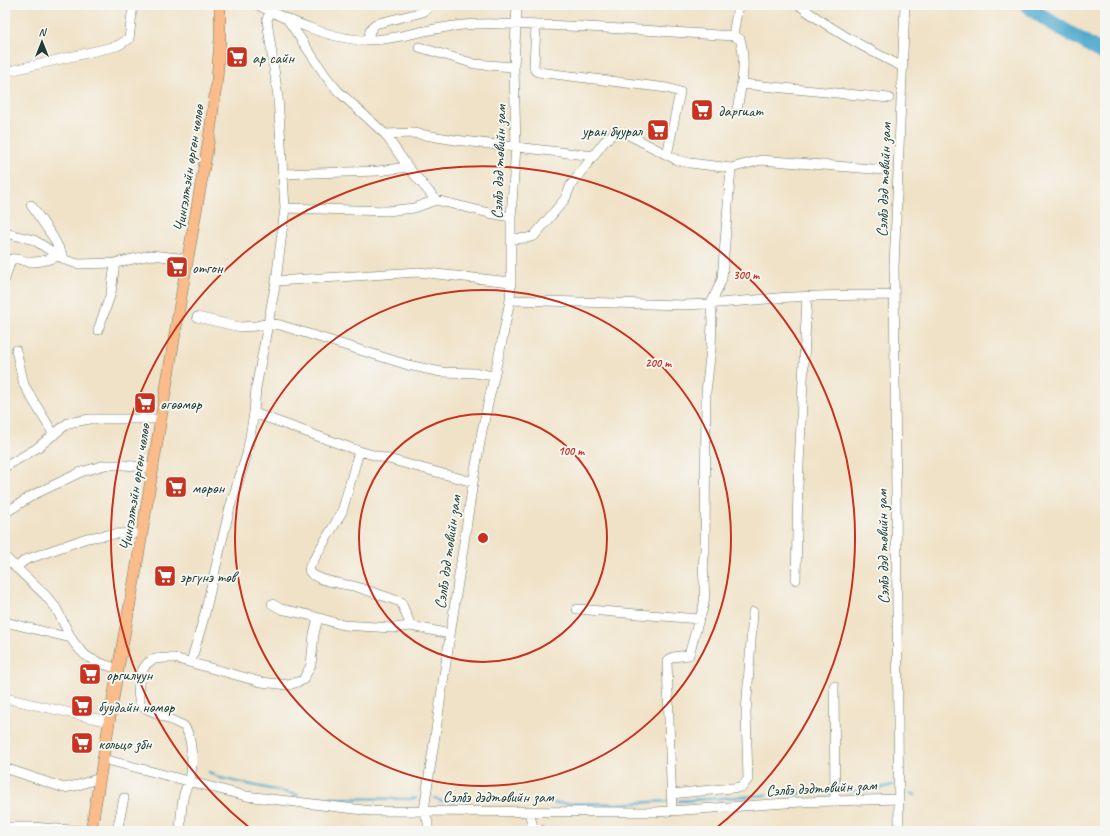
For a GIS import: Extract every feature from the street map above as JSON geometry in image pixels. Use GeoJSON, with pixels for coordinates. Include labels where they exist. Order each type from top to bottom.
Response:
{"type":"FeatureCollection","features":[{"type":"Feature","properties":{"kind":"main road","name":"Чингэлтэйн өргөн чөлөө"},"geometry":{"type":"LineString","coordinates":[[91,831],[214,112],[219,61],[220,5]]}},
{"type":"Feature","properties":{"kind":"street"},"geometry":{"type":"LineString","coordinates":[[5,72],[117,46],[129,39],[133,5]]}},
{"type":"Feature","properties":{"kind":"street"},"geometry":{"type":"LineString","coordinates":[[258,5],[271,8],[288,20],[341,37],[356,40],[368,40],[457,25],[516,24],[733,36],[740,39],[743,48],[742,84],[737,110]]}},
{"type":"Feature","properties":{"kind":"street"},"geometry":{"type":"LineString","coordinates":[[368,40],[370,31],[375,24],[423,12],[429,5]]}},
{"type":"Feature","properties":{"kind":"street","name":"Сэлбэ дэд төвийн зам"},"geometry":{"type":"LineString","coordinates":[[428,831],[428,822],[424,811],[472,482],[502,341],[512,282],[511,217],[516,147],[514,68],[517,5]]}},
{"type":"Feature","properties":{"kind":"street"},"geometry":{"type":"LineString","coordinates":[[733,36],[738,5]]}},
{"type":"Feature","properties":{"kind":"street"},"geometry":{"type":"LineString","coordinates":[[799,5],[827,25],[858,44],[903,67]]}},
{"type":"Feature","properties":{"kind":"street","name":"Сэлбэ дэд төвийн зам"},"geometry":{"type":"LineString","coordinates":[[899,831],[899,670],[894,267],[905,5]]}},
{"type":"Feature","properties":{"kind":"street"},"geometry":{"type":"LineString","coordinates":[[191,662],[204,617],[230,507],[247,454],[254,413],[256,388],[276,281],[285,208],[276,80],[267,24],[271,8]]}},
{"type":"Feature","properties":{"kind":"street"},"geometry":{"type":"LineString","coordinates":[[288,20],[315,61],[337,90],[385,134],[408,167],[436,200]]}},
{"type":"Feature","properties":{"kind":"street"},"geometry":{"type":"LineString","coordinates":[[536,25],[534,66],[535,70],[538,72],[667,88],[680,92],[680,99],[667,155]]}},
{"type":"Feature","properties":{"kind":"street"},"geometry":{"type":"LineString","coordinates":[[419,48],[475,64],[514,68]]}},
{"type":"Feature","properties":{"kind":"street"},"geometry":{"type":"LineString","coordinates":[[742,84],[889,98]]}},
{"type":"Feature","properties":{"kind":"street"},"geometry":{"type":"LineString","coordinates":[[511,239],[534,236],[565,199],[571,185],[604,142],[614,133],[619,132],[627,134],[667,155],[690,163],[731,168],[761,160],[885,170]]}},
{"type":"Feature","properties":{"kind":"street"},"geometry":{"type":"LineString","coordinates":[[385,134],[413,133],[455,140],[594,156]]}},
{"type":"Feature","properties":{"kind":"street"},"geometry":{"type":"LineString","coordinates":[[283,174],[378,171],[408,167]]}},
{"type":"Feature","properties":{"kind":"street"},"geometry":{"type":"LineString","coordinates":[[672,811],[667,661],[673,657],[689,655],[699,619],[704,610],[705,594],[703,573],[705,551],[706,392],[711,348],[711,304],[722,279],[731,168]]}},
{"type":"Feature","properties":{"kind":"street"},"geometry":{"type":"LineString","coordinates":[[285,208],[387,211],[414,208],[436,200],[511,217]]}},
{"type":"Feature","properties":{"kind":"street"},"geometry":{"type":"LineString","coordinates":[[31,205],[53,237],[62,258]]}},
{"type":"Feature","properties":{"kind":"street"},"geometry":{"type":"LineString","coordinates":[[5,233],[34,240],[62,258],[78,264],[115,263],[151,255],[189,259]]}},
{"type":"Feature","properties":{"kind":"street"},"geometry":{"type":"LineString","coordinates":[[5,279],[12,259],[18,258],[32,262],[62,258]]}},
{"type":"Feature","properties":{"kind":"street"},"geometry":{"type":"LineString","coordinates":[[98,330],[111,292],[115,263]]}},
{"type":"Feature","properties":{"kind":"street"},"geometry":{"type":"LineString","coordinates":[[276,281],[418,272],[512,282]]}},
{"type":"Feature","properties":{"kind":"street"},"geometry":{"type":"LineString","coordinates":[[510,300],[682,305],[834,295],[894,295]]}},
{"type":"Feature","properties":{"kind":"street"},"geometry":{"type":"LineString","coordinates":[[796,580],[798,486],[807,297]]}},
{"type":"Feature","properties":{"kind":"street"},"geometry":{"type":"LineString","coordinates":[[197,317],[240,327],[256,326],[268,323],[280,325],[408,365],[441,372],[475,373],[494,376]]}},
{"type":"Feature","properties":{"kind":"street"},"geometry":{"type":"LineString","coordinates":[[16,350],[24,385],[54,435]]}},
{"type":"Feature","properties":{"kind":"street"},"geometry":{"type":"LineString","coordinates":[[254,413],[359,451],[472,482]]}},
{"type":"Feature","properties":{"kind":"street"},"geometry":{"type":"LineString","coordinates":[[5,467],[37,448],[68,423],[90,419],[161,419]]}},
{"type":"Feature","properties":{"kind":"street"},"geometry":{"type":"LineString","coordinates":[[359,451],[342,512],[309,570],[311,574],[322,578],[356,587],[401,602],[411,626]]}},
{"type":"Feature","properties":{"kind":"street"},"geometry":{"type":"LineString","coordinates":[[5,513],[33,495],[81,472],[105,465],[153,468]]}},
{"type":"Feature","properties":{"kind":"street"},"geometry":{"type":"LineString","coordinates":[[16,568],[25,560],[87,538],[114,534],[142,533]]}},
{"type":"Feature","properties":{"kind":"street"},"geometry":{"type":"LineString","coordinates":[[5,558],[45,595],[78,648],[92,660],[118,669]]}},
{"type":"Feature","properties":{"kind":"street"},"geometry":{"type":"LineString","coordinates":[[272,604],[281,609],[332,622],[355,626],[392,628],[411,626],[450,634]]}},
{"type":"Feature","properties":{"kind":"street"},"geometry":{"type":"LineString","coordinates":[[577,609],[699,619]]}},
{"type":"Feature","properties":{"kind":"street"},"geometry":{"type":"LineString","coordinates":[[671,794],[742,786],[748,778],[746,713],[753,612]]}},
{"type":"Feature","properties":{"kind":"street"},"geometry":{"type":"LineString","coordinates":[[180,831],[184,794],[189,781],[191,764],[190,739],[188,730],[184,726],[141,706],[138,700],[138,688],[142,672],[147,663],[153,659],[162,657],[174,658],[261,682],[290,685],[303,680],[310,665],[314,634],[318,618]]}},
{"type":"Feature","properties":{"kind":"street"},"geometry":{"type":"LineString","coordinates":[[5,622],[71,638]]}},
{"type":"Feature","properties":{"kind":"street"},"geometry":{"type":"LineString","coordinates":[[834,686],[835,801]]}},
{"type":"Feature","properties":{"kind":"street"},"geometry":{"type":"LineString","coordinates":[[5,698],[110,722]]}},
{"type":"Feature","properties":{"kind":"street","name":"Сэлбэ дэдтөвийн зам"},"geometry":{"type":"LineString","coordinates":[[103,760],[246,796],[372,811],[672,811],[801,802],[899,799]]}},
{"type":"Feature","properties":{"kind":"street"},"geometry":{"type":"LineString","coordinates":[[5,768],[64,788],[100,778]]}},
{"type":"Feature","properties":{"kind":"street"},"geometry":{"type":"LineString","coordinates":[[120,829],[124,798]]}},
{"type":"Feature","properties":{"kind":"street"},"geometry":{"type":"LineString","coordinates":[[529,812],[532,829],[543,831]]}},
{"type":"Feature","properties":{"kind":"street"},"geometry":{"type":"LineString","coordinates":[[5,827],[32,827],[84,831]]}},
{"type":"Feature","properties":{"kind":"waterway"},"geometry":{"type":"LineString","coordinates":[[1027,5],[1045,19],[1086,42],[1105,55]]}},
{"type":"Feature","properties":{"kind":"waterway"},"geometry":{"type":"LineString","coordinates":[[209,772],[220,778],[298,795]]}},
{"type":"Feature","properties":{"kind":"waterway"},"geometry":{"type":"LineString","coordinates":[[844,792],[871,790],[893,785]]}},
{"type":"Feature","properties":{"kind":"waterway"},"geometry":{"type":"LineString","coordinates":[[785,793],[831,793]]}},
{"type":"Feature","properties":{"kind":"waterway"},"geometry":{"type":"LineString","coordinates":[[911,793],[915,795]]}},
{"type":"Feature","properties":{"kind":"waterway"},"geometry":{"type":"LineString","coordinates":[[679,801],[767,795]]}},
{"type":"Feature","properties":{"kind":"waterway"},"geometry":{"type":"LineString","coordinates":[[318,798],[416,798]]}},
{"type":"Feature","properties":{"kind":"waterway"},"geometry":{"type":"LineString","coordinates":[[435,798],[441,801],[468,801]]}},
{"type":"Feature","properties":{"kind":"waterway"},"geometry":{"type":"LineString","coordinates":[[549,803],[617,804],[668,801]]}},
{"type":"Feature","properties":{"kind":"place","name":"ар сайн"},"geometry":{"type":"Point","coordinates":[237,57]}},
{"type":"Feature","properties":{"kind":"place","name":"даргиат"},"geometry":{"type":"Point","coordinates":[702,110]}},
{"type":"Feature","properties":{"kind":"place","name":"уран буурал"},"geometry":{"type":"Point","coordinates":[658,130]}},
{"type":"Feature","properties":{"kind":"place","name":"отгон"},"geometry":{"type":"Point","coordinates":[177,267]}},
{"type":"Feature","properties":{"kind":"place","name":"өгөөмөр"},"geometry":{"type":"Point","coordinates":[145,403]}},
{"type":"Feature","properties":{"kind":"place","name":"мөрөн"},"geometry":{"type":"Point","coordinates":[176,487]}},
{"type":"Feature","properties":{"kind":"place","name":"эргүнэ төв"},"geometry":{"type":"Point","coordinates":[165,576]}},
{"type":"Feature","properties":{"kind":"place","name":"оргилуун"},"geometry":{"type":"Point","coordinates":[90,674]}},
{"type":"Feature","properties":{"kind":"place","name":"буудайн нөмөр"},"geometry":{"type":"Point","coordinates":[82,706]}},
{"type":"Feature","properties":{"kind":"place","name":"кольцо збн"},"geometry":{"type":"Point","coordinates":[82,743]}}]}
